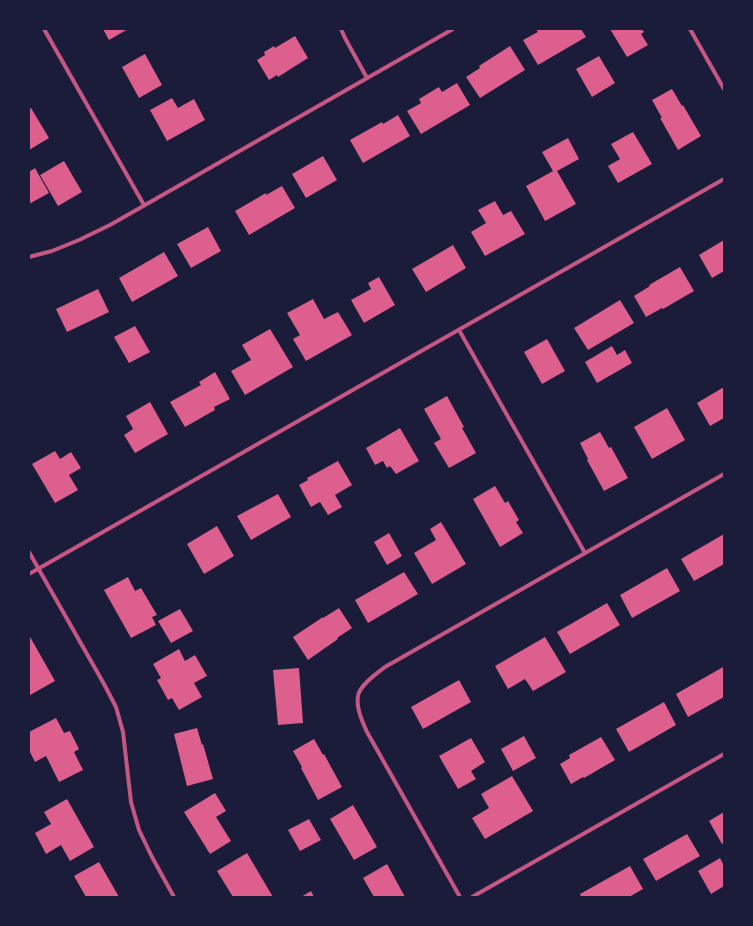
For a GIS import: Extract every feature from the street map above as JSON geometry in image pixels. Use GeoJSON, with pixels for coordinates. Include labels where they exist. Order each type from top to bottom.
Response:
{"type":"FeatureCollection","features":[{"type":"Feature","properties":{"kind":"street"},"geometry":{"type":"LineString","coordinates":[[44,29],[144,206]]}},
{"type":"Feature","properties":{"kind":"street"},"geometry":{"type":"LineString","coordinates":[[341,29],[367,78]]}},
{"type":"Feature","properties":{"kind":"street"},"geometry":{"type":"LineString","coordinates":[[29,257],[52,251],[110,225],[453,29]]}},
{"type":"Feature","properties":{"kind":"street"},"geometry":{"type":"LineString","coordinates":[[690,29],[724,89]]}},
{"type":"Feature","properties":{"kind":"street"},"geometry":{"type":"LineString","coordinates":[[29,574],[724,179]]}},
{"type":"Feature","properties":{"kind":"street"},"geometry":{"type":"LineString","coordinates":[[459,330],[585,553]]}},
{"type":"Feature","properties":{"kind":"street"},"geometry":{"type":"LineString","coordinates":[[460,897],[366,732],[358,707],[358,695],[365,684],[385,667],[724,474]]}},
{"type":"Feature","properties":{"kind":"street"},"geometry":{"type":"LineString","coordinates":[[29,552],[116,707],[123,732],[131,802],[139,830],[174,897]]}},
{"type":"Feature","properties":{"kind":"street"},"geometry":{"type":"LineString","coordinates":[[472,897],[724,754]]}},
{"type":"Feature","properties":{"kind":"building"},"geometry":{"type":"Polygon","coordinates":[[[103,29],[128,29],[109,40],[103,29]]]}},
{"type":"Feature","properties":{"kind":"building"},"geometry":{"type":"Polygon","coordinates":[[[536,29],[581,29],[586,37],[538,65],[523,40],[538,32],[536,29]]]}},
{"type":"Feature","properties":{"kind":"building"},"geometry":{"type":"Polygon","coordinates":[[[610,29],[642,29],[644,32],[641,34],[648,45],[627,57],[610,29]]]}},
{"type":"Feature","properties":{"kind":"building"},"geometry":{"type":"Polygon","coordinates":[[[295,36],[308,58],[278,77],[277,75],[269,80],[257,60],[265,55],[264,52],[274,46],[275,48],[295,36]]]}},
{"type":"Feature","properties":{"kind":"building"},"geometry":{"type":"Polygon","coordinates":[[[510,46],[525,70],[480,98],[466,77],[480,68],[479,66],[510,46]]]}},
{"type":"Feature","properties":{"kind":"building"},"geometry":{"type":"Polygon","coordinates":[[[145,54],[162,85],[139,98],[122,67],[145,54]]]}},
{"type":"Feature","properties":{"kind":"building"},"geometry":{"type":"Polygon","coordinates":[[[599,56],[615,83],[592,97],[576,69],[599,56]]]}},
{"type":"Feature","properties":{"kind":"building"},"geometry":{"type":"Polygon","coordinates":[[[457,83],[470,105],[421,134],[407,111],[421,103],[419,99],[439,87],[442,92],[457,83]]]}},
{"type":"Feature","properties":{"kind":"building"},"geometry":{"type":"Polygon","coordinates":[[[672,89],[701,136],[678,150],[660,118],[662,118],[652,100],[672,89]]]}},
{"type":"Feature","properties":{"kind":"building"},"geometry":{"type":"Polygon","coordinates":[[[172,98],[178,108],[194,99],[205,120],[167,141],[150,110],[172,98]]]}},
{"type":"Feature","properties":{"kind":"building"},"geometry":{"type":"Polygon","coordinates":[[[31,108],[49,138],[29,150],[29,109],[31,108]]]}},
{"type":"Feature","properties":{"kind":"building"},"geometry":{"type":"Polygon","coordinates":[[[398,115],[410,136],[363,163],[350,140],[398,115]]]}},
{"type":"Feature","properties":{"kind":"building"},"geometry":{"type":"Polygon","coordinates":[[[633,132],[652,164],[618,183],[608,166],[620,159],[611,144],[633,132]]]}},
{"type":"Feature","properties":{"kind":"building"},"geometry":{"type":"Polygon","coordinates":[[[568,138],[579,159],[557,171],[576,204],[545,221],[526,186],[553,171],[542,152],[568,138]]]}},
{"type":"Feature","properties":{"kind":"building"},"geometry":{"type":"Polygon","coordinates":[[[323,156],[337,180],[306,198],[292,174],[323,156]]]}},
{"type":"Feature","properties":{"kind":"building"},"geometry":{"type":"Polygon","coordinates":[[[64,161],[82,192],[58,206],[40,175],[64,161]]]}},
{"type":"Feature","properties":{"kind":"building"},"geometry":{"type":"Polygon","coordinates":[[[35,168],[49,193],[29,204],[29,172],[35,168]]]}},
{"type":"Feature","properties":{"kind":"building"},"geometry":{"type":"Polygon","coordinates":[[[282,186],[295,208],[249,235],[235,211],[266,193],[266,195],[282,186]]]}},
{"type":"Feature","properties":{"kind":"building"},"geometry":{"type":"Polygon","coordinates":[[[495,201],[503,215],[511,211],[525,234],[485,256],[471,232],[486,223],[478,210],[495,201]]]}},
{"type":"Feature","properties":{"kind":"building"},"geometry":{"type":"Polygon","coordinates":[[[208,227],[221,251],[191,268],[177,244],[208,227]]]}},
{"type":"Feature","properties":{"kind":"building"},"geometry":{"type":"Polygon","coordinates":[[[724,240],[724,271],[712,278],[699,255],[724,240]]]}},
{"type":"Feature","properties":{"kind":"building"},"geometry":{"type":"Polygon","coordinates":[[[453,245],[466,268],[426,292],[412,269],[453,245]]]}},
{"type":"Feature","properties":{"kind":"building"},"geometry":{"type":"Polygon","coordinates":[[[164,252],[178,276],[132,302],[119,278],[164,252]]]}},
{"type":"Feature","properties":{"kind":"building"},"geometry":{"type":"Polygon","coordinates":[[[680,267],[694,291],[646,317],[634,296],[650,286],[649,285],[680,267]]]}},
{"type":"Feature","properties":{"kind":"building"},"geometry":{"type":"Polygon","coordinates":[[[379,277],[395,305],[364,323],[351,300],[371,289],[368,283],[379,277]]]}},
{"type":"Feature","properties":{"kind":"building"},"geometry":{"type":"Polygon","coordinates":[[[98,289],[109,312],[67,332],[56,309],[98,289]]]}},
{"type":"Feature","properties":{"kind":"building"},"geometry":{"type":"Polygon","coordinates":[[[313,299],[324,319],[338,312],[352,335],[306,361],[293,339],[300,335],[287,313],[313,299]]]}},
{"type":"Feature","properties":{"kind":"building"},"geometry":{"type":"Polygon","coordinates":[[[620,300],[634,323],[588,350],[574,328],[620,300]]]}},
{"type":"Feature","properties":{"kind":"building"},"geometry":{"type":"Polygon","coordinates":[[[135,326],[150,352],[129,363],[114,337],[135,326]]]}},
{"type":"Feature","properties":{"kind":"building"},"geometry":{"type":"Polygon","coordinates":[[[270,329],[293,367],[245,395],[231,371],[251,360],[242,345],[270,329]]]}},
{"type":"Feature","properties":{"kind":"building"},"geometry":{"type":"Polygon","coordinates":[[[547,339],[565,371],[542,384],[524,352],[547,339]]]}},
{"type":"Feature","properties":{"kind":"building"},"geometry":{"type":"Polygon","coordinates":[[[612,346],[617,355],[625,350],[632,363],[597,383],[585,362],[612,346]]]}},
{"type":"Feature","properties":{"kind":"building"},"geometry":{"type":"Polygon","coordinates":[[[215,372],[230,399],[214,407],[215,410],[185,427],[170,402],[201,385],[199,382],[215,372]]]}},
{"type":"Feature","properties":{"kind":"building"},"geometry":{"type":"Polygon","coordinates":[[[724,387],[724,418],[710,426],[697,403],[724,387]]]}},
{"type":"Feature","properties":{"kind":"building"},"geometry":{"type":"Polygon","coordinates":[[[447,396],[476,453],[449,468],[434,443],[441,439],[424,409],[447,396]]]}},
{"type":"Feature","properties":{"kind":"building"},"geometry":{"type":"Polygon","coordinates":[[[150,402],[168,434],[135,453],[124,435],[133,429],[126,416],[150,402]]]}},
{"type":"Feature","properties":{"kind":"building"},"geometry":{"type":"Polygon","coordinates":[[[667,408],[685,440],[652,459],[634,427],[667,408]]]}},
{"type":"Feature","properties":{"kind":"building"},"geometry":{"type":"Polygon","coordinates":[[[400,428],[419,461],[396,474],[390,466],[387,468],[383,461],[375,465],[366,448],[400,428]]]}},
{"type":"Feature","properties":{"kind":"building"},"geometry":{"type":"Polygon","coordinates":[[[600,432],[609,448],[611,447],[628,478],[604,491],[587,460],[588,459],[580,443],[600,432]]]}},
{"type":"Feature","properties":{"kind":"building"},"geometry":{"type":"Polygon","coordinates":[[[55,451],[60,459],[71,452],[81,468],[69,475],[78,490],[55,503],[32,464],[55,451]]]}},
{"type":"Feature","properties":{"kind":"building"},"geometry":{"type":"Polygon","coordinates":[[[338,461],[352,485],[335,495],[342,507],[328,515],[320,502],[311,507],[299,485],[308,480],[307,478],[338,461]]]}},
{"type":"Feature","properties":{"kind":"building"},"geometry":{"type":"Polygon","coordinates":[[[495,486],[505,503],[508,501],[519,520],[516,522],[523,533],[500,547],[473,499],[495,486]]]}},
{"type":"Feature","properties":{"kind":"building"},"geometry":{"type":"Polygon","coordinates":[[[278,494],[291,517],[251,540],[237,516],[278,494]]]}},
{"type":"Feature","properties":{"kind":"building"},"geometry":{"type":"Polygon","coordinates":[[[441,522],[466,564],[432,584],[414,553],[436,540],[430,529],[441,522]]]}},
{"type":"Feature","properties":{"kind":"building"},"geometry":{"type":"Polygon","coordinates":[[[217,526],[234,556],[204,574],[187,544],[217,526]]]}},
{"type":"Feature","properties":{"kind":"building"},"geometry":{"type":"Polygon","coordinates":[[[389,533],[402,556],[387,565],[374,542],[389,533]]]}},
{"type":"Feature","properties":{"kind":"building"},"geometry":{"type":"Polygon","coordinates":[[[724,534],[724,564],[694,581],[681,559],[724,534]]]}},
{"type":"Feature","properties":{"kind":"building"},"geometry":{"type":"Polygon","coordinates":[[[667,568],[680,591],[632,618],[620,595],[667,568]]]}},
{"type":"Feature","properties":{"kind":"building"},"geometry":{"type":"Polygon","coordinates":[[[404,572],[418,594],[368,623],[355,600],[404,572]]]}},
{"type":"Feature","properties":{"kind":"building"},"geometry":{"type":"Polygon","coordinates":[[[128,577],[135,591],[141,588],[157,615],[152,617],[156,625],[131,638],[104,590],[128,577]]]}},
{"type":"Feature","properties":{"kind":"building"},"geometry":{"type":"Polygon","coordinates":[[[607,603],[620,625],[570,654],[557,632],[607,603]]]}},
{"type":"Feature","properties":{"kind":"building"},"geometry":{"type":"Polygon","coordinates":[[[339,608],[352,628],[308,660],[293,637],[339,608]]]}},
{"type":"Feature","properties":{"kind":"building"},"geometry":{"type":"Polygon","coordinates":[[[180,609],[193,631],[171,643],[158,621],[180,609]]]}},
{"type":"Feature","properties":{"kind":"building"},"geometry":{"type":"Polygon","coordinates":[[[29,635],[55,681],[30,695],[29,693],[29,635]]]}},
{"type":"Feature","properties":{"kind":"building"},"geometry":{"type":"Polygon","coordinates":[[[545,637],[566,672],[533,691],[525,679],[508,689],[495,666],[545,637]]]}},
{"type":"Feature","properties":{"kind":"building"},"geometry":{"type":"Polygon","coordinates":[[[179,649],[185,661],[195,655],[207,676],[194,683],[202,697],[179,710],[172,698],[168,700],[157,680],[161,678],[153,664],[179,649]]]}},
{"type":"Feature","properties":{"kind":"building"},"geometry":{"type":"Polygon","coordinates":[[[723,667],[724,697],[688,717],[676,694],[723,667]]]}},
{"type":"Feature","properties":{"kind":"building"},"geometry":{"type":"Polygon","coordinates":[[[299,668],[303,723],[278,725],[273,670],[299,668]]]}},
{"type":"Feature","properties":{"kind":"building"},"geometry":{"type":"Polygon","coordinates":[[[459,680],[471,702],[423,729],[411,707],[459,680]]]}},
{"type":"Feature","properties":{"kind":"building"},"geometry":{"type":"Polygon","coordinates":[[[664,702],[676,725],[629,752],[616,729],[664,702]]]}},
{"type":"Feature","properties":{"kind":"building"},"geometry":{"type":"Polygon","coordinates":[[[56,718],[64,733],[70,731],[79,749],[74,752],[83,770],[59,782],[46,756],[35,762],[29,750],[29,732],[56,718]]]}},
{"type":"Feature","properties":{"kind":"building"},"geometry":{"type":"Polygon","coordinates":[[[197,728],[213,779],[187,786],[174,734],[197,728]]]}},
{"type":"Feature","properties":{"kind":"building"},"geometry":{"type":"Polygon","coordinates":[[[524,736],[536,758],[513,771],[501,749],[524,736]]]}},
{"type":"Feature","properties":{"kind":"building"},"geometry":{"type":"Polygon","coordinates":[[[601,737],[615,760],[571,784],[560,764],[570,758],[569,755],[601,737]]]}},
{"type":"Feature","properties":{"kind":"building"},"geometry":{"type":"Polygon","coordinates":[[[471,738],[485,762],[471,771],[476,779],[458,789],[439,756],[471,738]]]}},
{"type":"Feature","properties":{"kind":"building"},"geometry":{"type":"Polygon","coordinates":[[[314,739],[342,787],[318,800],[293,751],[314,739]]]}},
{"type":"Feature","properties":{"kind":"building"},"geometry":{"type":"Polygon","coordinates":[[[512,776],[533,811],[485,839],[472,818],[489,808],[481,794],[512,776]]]}},
{"type":"Feature","properties":{"kind":"building"},"geometry":{"type":"Polygon","coordinates":[[[215,793],[226,811],[216,817],[231,841],[210,854],[184,812],[215,793]]]}},
{"type":"Feature","properties":{"kind":"building"},"geometry":{"type":"Polygon","coordinates":[[[67,799],[94,847],[70,861],[61,845],[46,854],[35,833],[51,824],[44,812],[67,799]]]}},
{"type":"Feature","properties":{"kind":"building"},"geometry":{"type":"Polygon","coordinates":[[[353,805],[377,847],[354,860],[330,819],[353,805]]]}},
{"type":"Feature","properties":{"kind":"building"},"geometry":{"type":"Polygon","coordinates":[[[724,812],[724,843],[722,844],[709,821],[724,812]]]}},
{"type":"Feature","properties":{"kind":"building"},"geometry":{"type":"Polygon","coordinates":[[[309,819],[321,840],[300,851],[288,830],[309,819]]]}},
{"type":"Feature","properties":{"kind":"building"},"geometry":{"type":"Polygon","coordinates":[[[687,834],[700,856],[656,881],[643,859],[687,834]]]}},
{"type":"Feature","properties":{"kind":"building"},"geometry":{"type":"Polygon","coordinates":[[[247,853],[273,897],[233,897],[217,871],[247,853]]]}},
{"type":"Feature","properties":{"kind":"building"},"geometry":{"type":"Polygon","coordinates":[[[720,858],[724,866],[724,886],[711,894],[698,871],[720,858]]]}},
{"type":"Feature","properties":{"kind":"building"},"geometry":{"type":"Polygon","coordinates":[[[99,862],[119,897],[86,897],[74,876],[99,862]]]}},
{"type":"Feature","properties":{"kind":"building"},"geometry":{"type":"Polygon","coordinates":[[[387,864],[405,897],[374,897],[363,878],[387,864]]]}},
{"type":"Feature","properties":{"kind":"building"},"geometry":{"type":"Polygon","coordinates":[[[630,866],[643,889],[629,897],[581,897],[580,894],[630,866]]]}},
{"type":"Feature","properties":{"kind":"building"},"geometry":{"type":"Polygon","coordinates":[[[311,891],[314,897],[301,897],[311,891]]]}}]}
